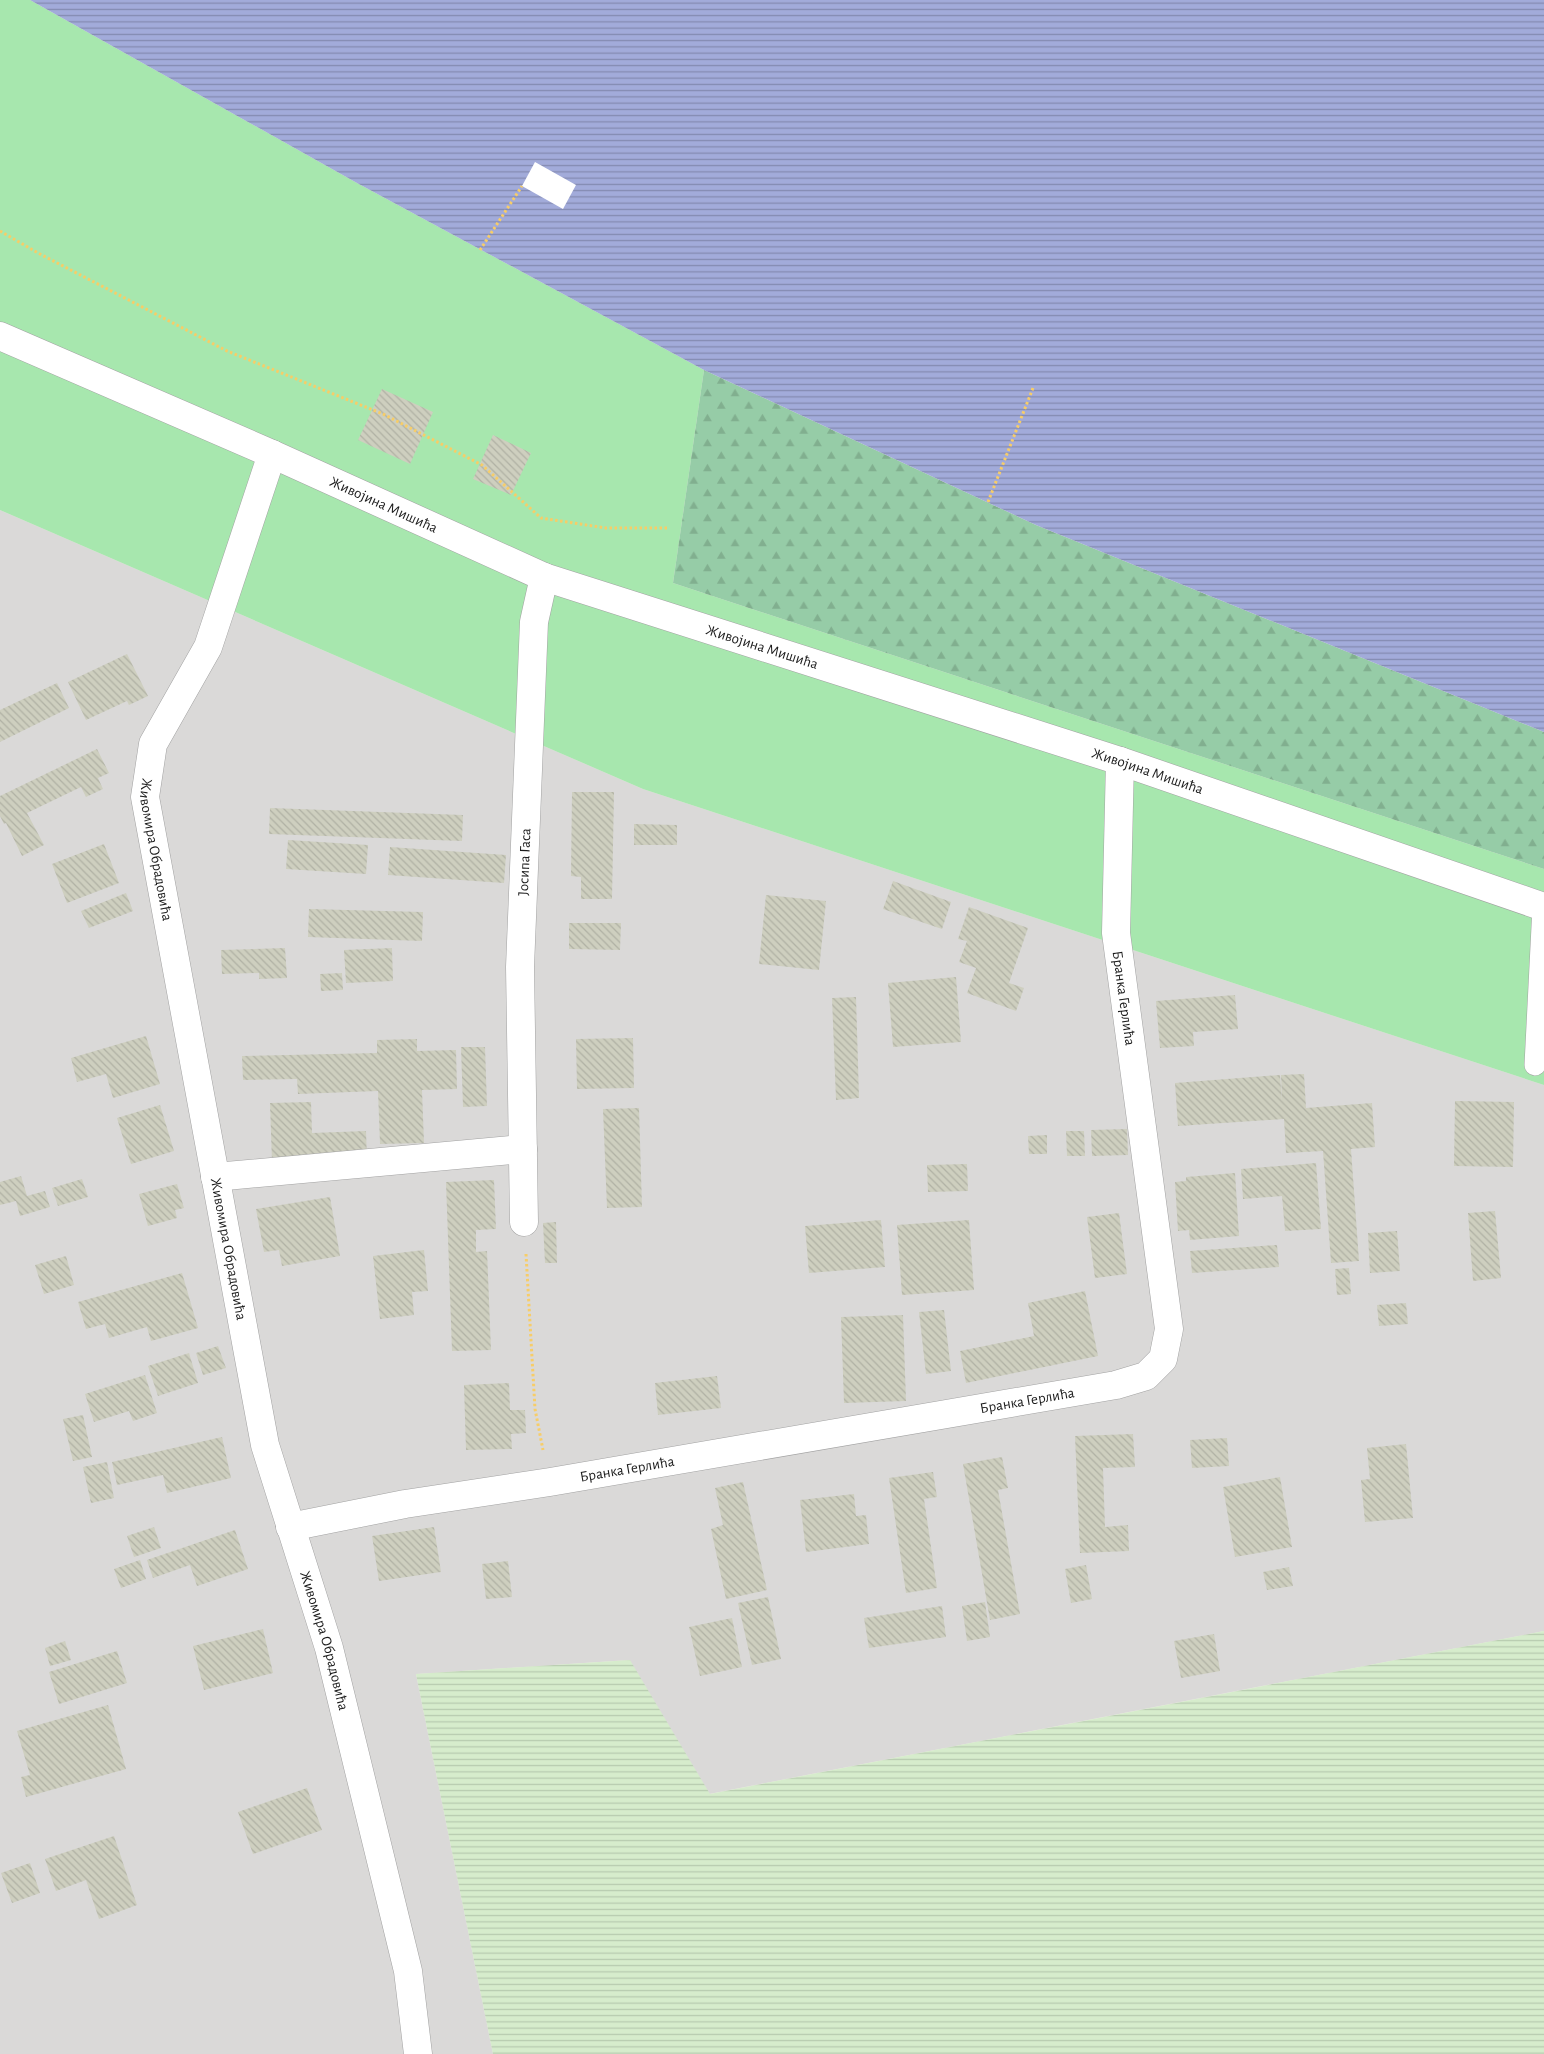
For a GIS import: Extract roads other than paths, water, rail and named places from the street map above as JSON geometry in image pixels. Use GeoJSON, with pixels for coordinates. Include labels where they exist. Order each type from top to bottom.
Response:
{"type":"FeatureCollection","features":[{"type":"Feature","properties":{"kind":"street","name":"Живојина Мишића"},"geometry":{"type":"LineString","coordinates":[[0,336],[272,454],[544,577],[1120,761],[1543,907]]}},
{"type":"Feature","properties":{"kind":"street","name":"Живомира Обрадовића"},"geometry":{"type":"LineString","coordinates":[[272,454],[208,647],[153,744],[145,797],[265,1445],[329,1648],[404,1952],[418,2054]]}},
{"type":"Feature","properties":{"kind":"street","name":"Јосипа Гаса"},"geometry":{"type":"LineString","coordinates":[[524,1222],[520,967],[534,622],[544,577]]}},
{"type":"Feature","properties":{"kind":"street","name":"Бранка Герлића"},"geometry":{"type":"LineString","coordinates":[[290,1527],[405,1504],[550,1482],[1116,1385],[1146,1376],[1163,1359],[1168,1329],[1116,933],[1120,761]]}},
{"type":"Feature","properties":{"kind":"street"},"geometry":{"type":"LineString","coordinates":[[215,1177],[523,1149]]}},
{"type":"Feature","properties":{"kind":"lane"},"geometry":{"type":"LineString","coordinates":[[1535,1065],[1543,907]]}},
{"type":"Feature","properties":{"kind":"water"},"geometry":{"type":"Polygon","coordinates":[[[30,0],[1544,0],[1544,732],[1036,525],[704,370],[357,183],[30,0]]]}}]}
